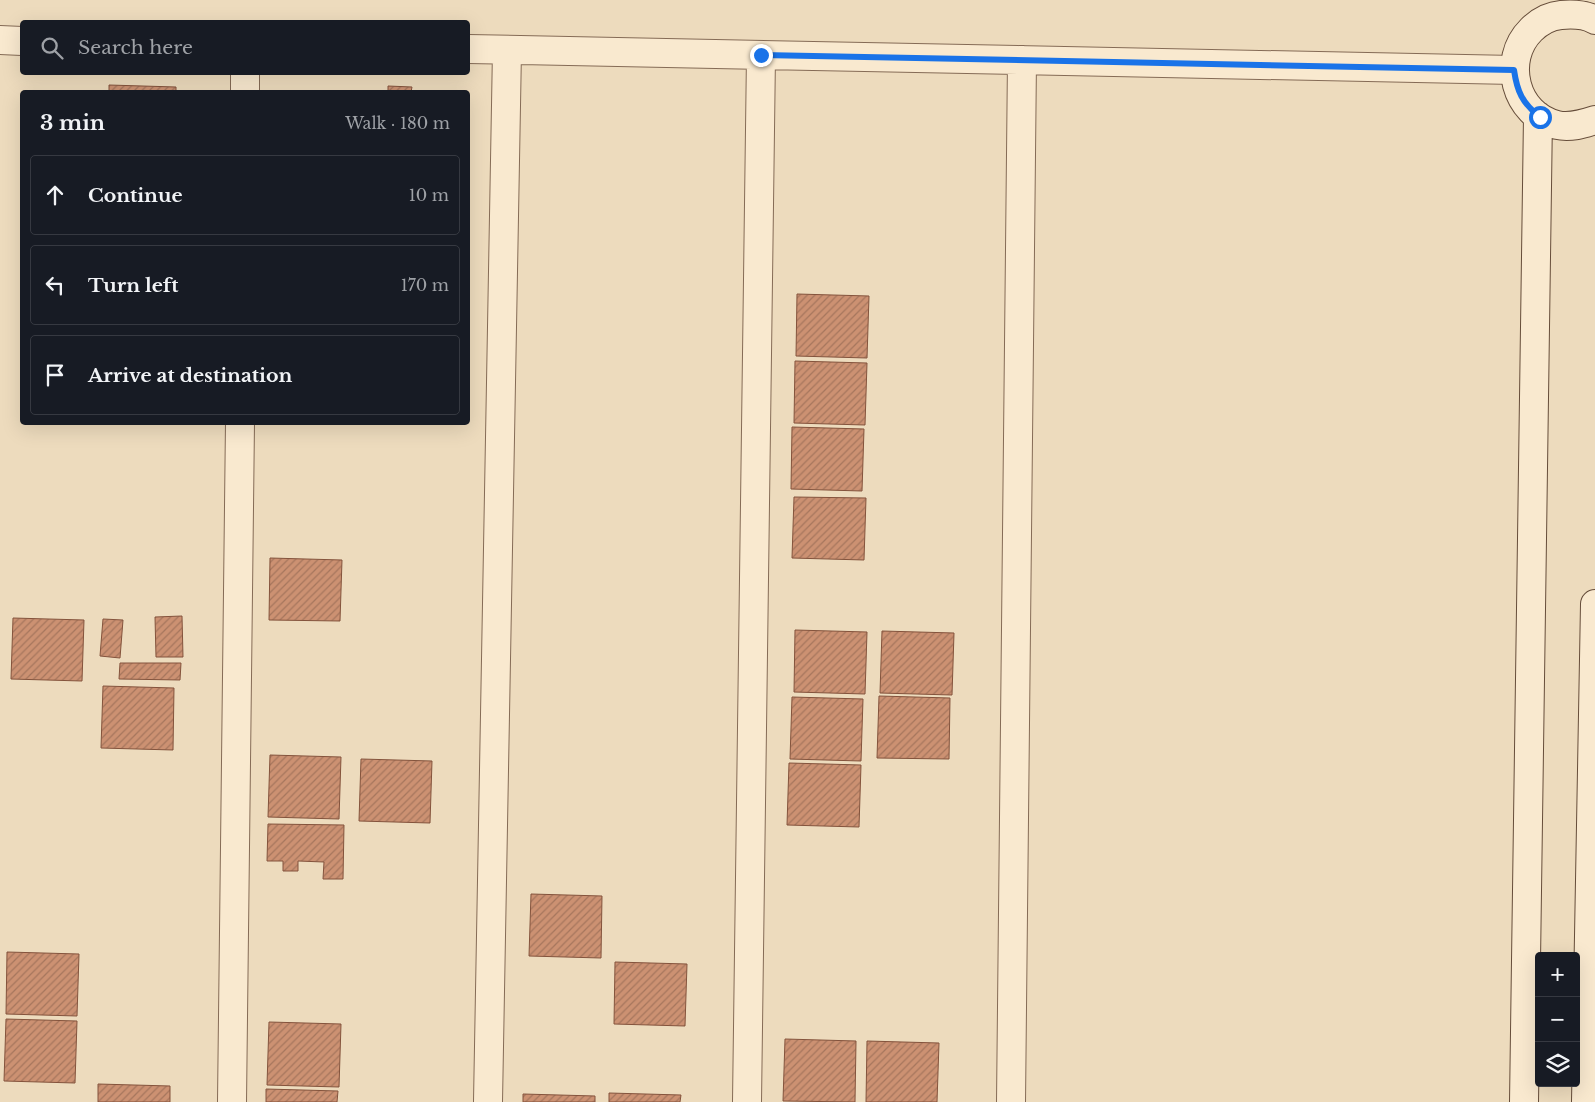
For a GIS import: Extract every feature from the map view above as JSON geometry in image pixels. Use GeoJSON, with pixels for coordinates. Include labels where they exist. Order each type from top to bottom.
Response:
{"type":"FeatureCollection","features":[{"type":"Feature","properties":{"kind":"street"},"geometry":{"type":"LineString","coordinates":[[1595,20],[1590,17],[1572,14],[1555,16],[1542,11],[1517,52],[1514,70],[1516,87],[1526,104],[1538,116],[1557,125],[1576,126],[1595,120]]}},
{"type":"Feature","properties":{"kind":"street"},"geometry":{"type":"LineString","coordinates":[[0,40],[20,41]]}},
{"type":"Feature","properties":{"kind":"street"},"geometry":{"type":"LineString","coordinates":[[470,49],[1514,70]]}},
{"type":"Feature","properties":{"kind":"street"},"geometry":{"type":"LineString","coordinates":[[488,1102],[507,50]]}},
{"type":"Feature","properties":{"kind":"street"},"geometry":{"type":"LineString","coordinates":[[747,1102],[761,55]]}},
{"type":"Feature","properties":{"kind":"street"},"geometry":{"type":"LineString","coordinates":[[1011,1102],[1022,60]]}},
{"type":"Feature","properties":{"kind":"street"},"geometry":{"type":"LineString","coordinates":[[245,75],[245,90]]}},
{"type":"Feature","properties":{"kind":"street"},"geometry":{"type":"LineString","coordinates":[[1524,1102],[1538,116]]}},
{"type":"Feature","properties":{"kind":"street"},"geometry":{"type":"LineString","coordinates":[[232,1102],[240,425]]}},
{"type":"Feature","properties":{"kind":"street"},"geometry":{"type":"LineString","coordinates":[[1586,1102],[1595,604]]}},
{"type":"Feature","properties":{"kind":"building"},"geometry":{"type":"Polygon","coordinates":[[[109,85],[176,87],[176,90],[109,90],[109,85]]]}},
{"type":"Feature","properties":{"kind":"building"},"geometry":{"type":"Polygon","coordinates":[[[388,86],[412,87],[411,90],[388,90],[388,86]]]}},
{"type":"Feature","properties":{"kind":"building"},"geometry":{"type":"Polygon","coordinates":[[[797,294],[869,296],[867,358],[796,356],[797,294]]]}},
{"type":"Feature","properties":{"kind":"building"},"geometry":{"type":"Polygon","coordinates":[[[795,361],[867,363],[865,425],[794,423],[795,361]]]}},
{"type":"Feature","properties":{"kind":"building"},"geometry":{"type":"Polygon","coordinates":[[[792,427],[864,429],[862,491],[791,489],[792,427]]]}},
{"type":"Feature","properties":{"kind":"building"},"geometry":{"type":"Polygon","coordinates":[[[794,497],[866,498],[864,560],[792,558],[794,497]]]}},
{"type":"Feature","properties":{"kind":"building"},"geometry":{"type":"Polygon","coordinates":[[[270,558],[342,560],[340,621],[269,620],[270,558]]]}},
{"type":"Feature","properties":{"kind":"building"},"geometry":{"type":"Polygon","coordinates":[[[182,616],[183,657],[156,657],[155,617],[182,616]]]}},
{"type":"Feature","properties":{"kind":"building"},"geometry":{"type":"Polygon","coordinates":[[[13,618],[84,620],[82,681],[11,679],[13,618]]]}},
{"type":"Feature","properties":{"kind":"building"},"geometry":{"type":"Polygon","coordinates":[[[103,619],[123,620],[120,658],[100,656],[103,619]]]}},
{"type":"Feature","properties":{"kind":"building"},"geometry":{"type":"Polygon","coordinates":[[[795,630],[867,632],[865,694],[794,692],[795,630]]]}},
{"type":"Feature","properties":{"kind":"building"},"geometry":{"type":"Polygon","coordinates":[[[882,631],[954,633],[952,695],[880,693],[882,631]]]}},
{"type":"Feature","properties":{"kind":"building"},"geometry":{"type":"Polygon","coordinates":[[[120,663],[181,663],[180,680],[119,679],[120,663]]]}},
{"type":"Feature","properties":{"kind":"building"},"geometry":{"type":"Polygon","coordinates":[[[103,686],[174,688],[173,750],[101,748],[103,686]]]}},
{"type":"Feature","properties":{"kind":"building"},"geometry":{"type":"Polygon","coordinates":[[[879,696],[950,698],[949,759],[877,758],[879,696]]]}},
{"type":"Feature","properties":{"kind":"building"},"geometry":{"type":"Polygon","coordinates":[[[792,697],[863,699],[861,761],[790,759],[792,697]]]}},
{"type":"Feature","properties":{"kind":"building"},"geometry":{"type":"Polygon","coordinates":[[[270,755],[341,757],[339,819],[268,817],[270,755]]]}},
{"type":"Feature","properties":{"kind":"building"},"geometry":{"type":"Polygon","coordinates":[[[361,759],[432,761],[430,823],[359,821],[361,759]]]}},
{"type":"Feature","properties":{"kind":"building"},"geometry":{"type":"Polygon","coordinates":[[[789,763],[861,765],[859,827],[787,825],[789,763]]]}},
{"type":"Feature","properties":{"kind":"building"},"geometry":{"type":"Polygon","coordinates":[[[268,824],[344,825],[343,879],[323,879],[324,862],[298,861],[298,871],[283,871],[283,861],[267,861],[268,824]]]}},
{"type":"Feature","properties":{"kind":"building"},"geometry":{"type":"Polygon","coordinates":[[[531,894],[602,896],[601,958],[529,956],[531,894]]]}},
{"type":"Feature","properties":{"kind":"building"},"geometry":{"type":"Polygon","coordinates":[[[7,952],[79,954],[77,1016],[6,1014],[7,952]]]}},
{"type":"Feature","properties":{"kind":"building"},"geometry":{"type":"Polygon","coordinates":[[[615,962],[687,964],[685,1026],[614,1024],[615,962]]]}},
{"type":"Feature","properties":{"kind":"building"},"geometry":{"type":"Polygon","coordinates":[[[6,1019],[77,1021],[75,1083],[4,1081],[6,1019]]]}},
{"type":"Feature","properties":{"kind":"building"},"geometry":{"type":"Polygon","coordinates":[[[269,1022],[341,1024],[339,1087],[267,1085],[269,1022]]]}},
{"type":"Feature","properties":{"kind":"building"},"geometry":{"type":"Polygon","coordinates":[[[785,1039],[856,1041],[855,1102],[783,1101],[785,1039]]]}},
{"type":"Feature","properties":{"kind":"building"},"geometry":{"type":"Polygon","coordinates":[[[867,1041],[939,1043],[937,1102],[866,1102],[867,1041]]]}},
{"type":"Feature","properties":{"kind":"building"},"geometry":{"type":"Polygon","coordinates":[[[98,1084],[170,1086],[170,1102],[98,1102],[98,1084]]]}},
{"type":"Feature","properties":{"kind":"building"},"geometry":{"type":"Polygon","coordinates":[[[266,1089],[338,1091],[337,1102],[266,1102],[266,1089]]]}},
{"type":"Feature","properties":{"kind":"building"},"geometry":{"type":"Polygon","coordinates":[[[609,1093],[681,1095],[680,1102],[609,1102],[609,1093]]]}},
{"type":"Feature","properties":{"kind":"building"},"geometry":{"type":"Polygon","coordinates":[[[523,1094],[595,1096],[595,1102],[523,1102],[523,1094]]]}},
{"type":"Feature","properties":{"kind":"route"},"geometry":{"type":"LineString","coordinates":[[761,55],[1514,70],[1516,87],[1526,104],[1540,117]]}}]}
